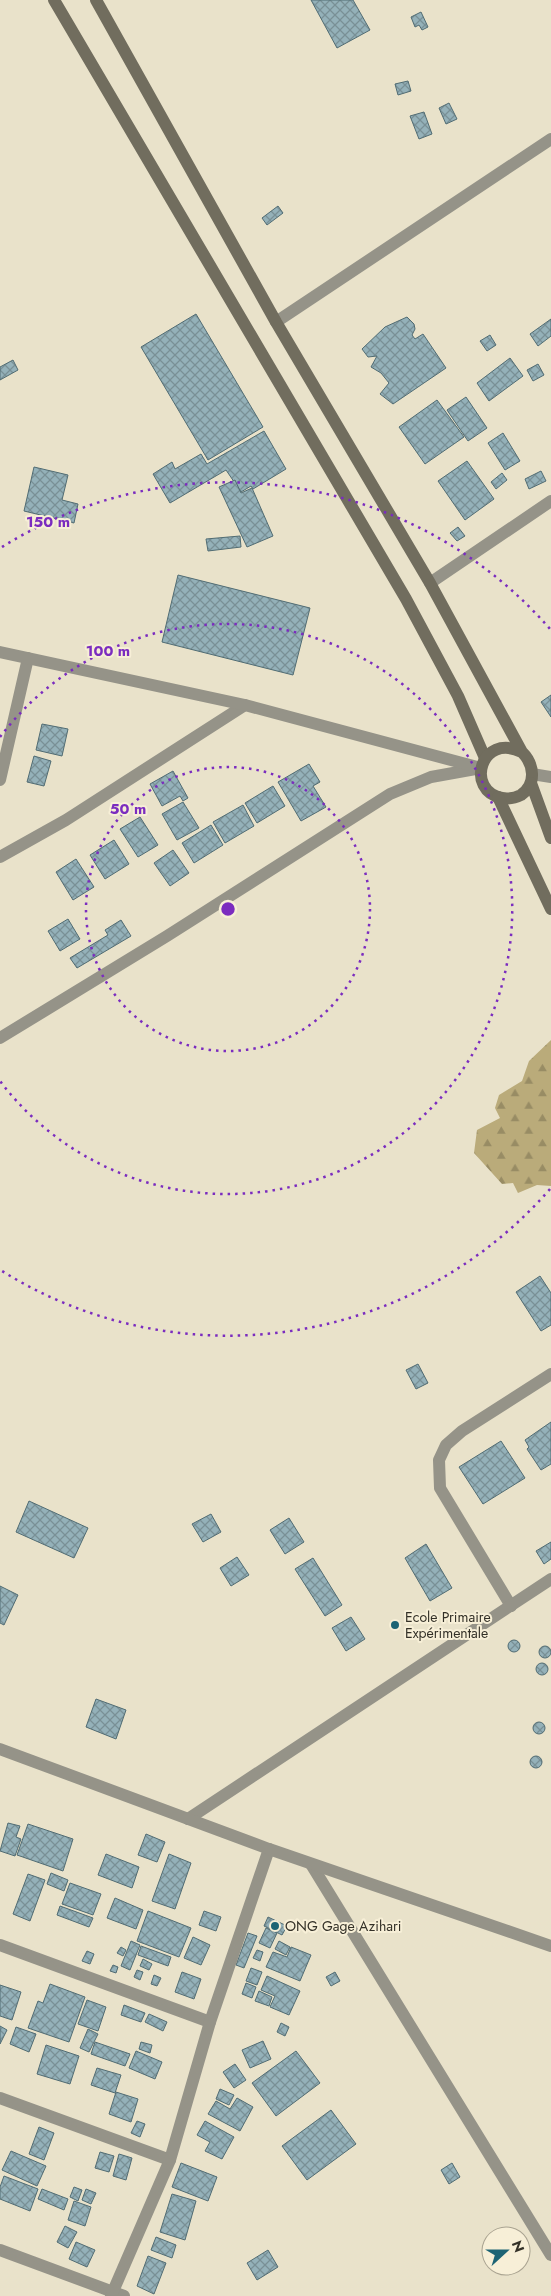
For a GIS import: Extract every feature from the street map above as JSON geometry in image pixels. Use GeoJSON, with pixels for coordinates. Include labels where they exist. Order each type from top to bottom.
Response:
{"type":"FeatureCollection","features":[{"type":"Feature","properties":{"kind":"main road"},"geometry":{"type":"LineString","coordinates":[[54,0],[406,599],[458,696],[483,763],[484,786],[498,797],[506,799],[520,795],[532,778]]}},
{"type":"Feature","properties":{"kind":"main road"},"geometry":{"type":"LineString","coordinates":[[96,0],[276,322],[430,583],[522,752],[528,758],[532,778],[551,838]]}},
{"type":"Feature","properties":{"kind":"main road"},"geometry":{"type":"LineString","coordinates":[[483,763],[492,751],[502,747],[512,747],[522,752]]}},
{"type":"Feature","properties":{"kind":"main road"},"geometry":{"type":"LineString","coordinates":[[498,797],[551,909]]}},
{"type":"Feature","properties":{"kind":"street"},"geometry":{"type":"LineString","coordinates":[[276,322],[551,139]]}},
{"type":"Feature","properties":{"kind":"street"},"geometry":{"type":"LineString","coordinates":[[430,583],[551,500]]}},
{"type":"Feature","properties":{"kind":"street"},"geometry":{"type":"LineString","coordinates":[[0,652],[244,705],[483,763]]}},
{"type":"Feature","properties":{"kind":"street"},"geometry":{"type":"LineString","coordinates":[[0,780],[28,658]]}},
{"type":"Feature","properties":{"kind":"street"},"geometry":{"type":"LineString","coordinates":[[0,857],[66,820],[244,705]]}},
{"type":"Feature","properties":{"kind":"street"},"geometry":{"type":"LineString","coordinates":[[0,1038],[167,936],[390,794],[431,777],[483,763]]}},
{"type":"Feature","properties":{"kind":"street"},"geometry":{"type":"LineString","coordinates":[[532,778],[551,777]]}},
{"type":"Feature","properties":{"kind":"street"},"geometry":{"type":"LineString","coordinates":[[510,1606],[440,1488],[439,1460],[446,1445],[462,1432],[551,1374]]}},
{"type":"Feature","properties":{"kind":"street"},"geometry":{"type":"LineString","coordinates":[[188,1819],[551,1579]]}},
{"type":"Feature","properties":{"kind":"street"},"geometry":{"type":"LineString","coordinates":[[0,1749],[269,1849],[551,1946]]}},
{"type":"Feature","properties":{"kind":"street"},"geometry":{"type":"LineString","coordinates":[[0,2250],[116,2295],[170,2160],[210,2022],[269,1849]]}},
{"type":"Feature","properties":{"kind":"street"},"geometry":{"type":"LineString","coordinates":[[311,1864],[551,2255]]}},
{"type":"Feature","properties":{"kind":"street"},"geometry":{"type":"LineString","coordinates":[[0,1945],[210,2022]]}},
{"type":"Feature","properties":{"kind":"street"},"geometry":{"type":"LineString","coordinates":[[0,2098],[170,2160]]}},
{"type":"Feature","properties":{"kind":"green space"},"geometry":{"type":"Polygon","coordinates":[[[551,1040],[551,1186],[537,1185],[518,1193],[513,1183],[502,1184],[474,1153],[477,1130],[500,1118],[495,1108],[499,1095],[522,1081],[529,1061],[551,1040]]]}},
{"type":"Feature","properties":{"kind":"building"},"geometry":{"type":"Polygon","coordinates":[[[311,0],[353,0],[370,30],[337,48],[311,0]]]}},
{"type":"Feature","properties":{"kind":"building"},"geometry":{"type":"Polygon","coordinates":[[[421,12],[428,27],[422,30],[419,25],[415,27],[411,17],[421,12]]]}},
{"type":"Feature","properties":{"kind":"building"},"geometry":{"type":"Polygon","coordinates":[[[408,81],[411,91],[398,95],[395,84],[408,81]]]}},
{"type":"Feature","properties":{"kind":"building"},"geometry":{"type":"Polygon","coordinates":[[[449,103],[457,119],[446,124],[439,108],[449,103]]]}},
{"type":"Feature","properties":{"kind":"building"},"geometry":{"type":"Polygon","coordinates":[[[424,112],[432,134],[419,139],[410,116],[424,112]]]}},
{"type":"Feature","properties":{"kind":"building"},"geometry":{"type":"Polygon","coordinates":[[[278,206],[283,213],[267,225],[262,218],[278,206]]]}},
{"type":"Feature","properties":{"kind":"building"},"geometry":{"type":"Polygon","coordinates":[[[196,314],[263,427],[208,460],[141,347],[196,314]]]}},
{"type":"Feature","properties":{"kind":"building"},"geometry":{"type":"Polygon","coordinates":[[[407,317],[414,324],[415,329],[412,335],[415,339],[423,334],[446,368],[393,404],[380,394],[389,383],[381,373],[371,367],[377,356],[368,357],[362,349],[385,327],[407,317]]]}},
{"type":"Feature","properties":{"kind":"building"},"geometry":{"type":"Polygon","coordinates":[[[551,319],[551,336],[538,346],[530,334],[551,319]]]}},
{"type":"Feature","properties":{"kind":"building"},"geometry":{"type":"Polygon","coordinates":[[[490,335],[496,345],[487,351],[480,341],[490,335]]]}},
{"type":"Feature","properties":{"kind":"building"},"geometry":{"type":"Polygon","coordinates":[[[510,358],[523,376],[489,401],[477,383],[510,358]]]}},
{"type":"Feature","properties":{"kind":"building"},"geometry":{"type":"Polygon","coordinates":[[[13,360],[18,370],[0,380],[0,367],[13,360]]]}},
{"type":"Feature","properties":{"kind":"building"},"geometry":{"type":"Polygon","coordinates":[[[538,364],[544,375],[533,381],[527,370],[538,364]]]}},
{"type":"Feature","properties":{"kind":"building"},"geometry":{"type":"Polygon","coordinates":[[[466,397],[487,428],[468,441],[447,410],[466,397]]]}},
{"type":"Feature","properties":{"kind":"building"},"geometry":{"type":"Polygon","coordinates":[[[437,400],[464,437],[425,464],[399,427],[437,400]]]}},
{"type":"Feature","properties":{"kind":"building"},"geometry":{"type":"Polygon","coordinates":[[[264,431],[286,469],[253,489],[251,486],[241,492],[226,470],[170,503],[153,474],[172,462],[175,469],[201,454],[207,464],[264,431]]]}},
{"type":"Feature","properties":{"kind":"building"},"geometry":{"type":"Polygon","coordinates":[[[503,433],[520,461],[505,470],[488,443],[503,433]]]}},
{"type":"Feature","properties":{"kind":"building"},"geometry":{"type":"Polygon","coordinates":[[[467,461],[494,499],[465,520],[438,481],[467,461]]]}},
{"type":"Feature","properties":{"kind":"building"},"geometry":{"type":"Polygon","coordinates":[[[34,467],[68,475],[62,500],[78,504],[74,523],[24,511],[34,467]]]}},
{"type":"Feature","properties":{"kind":"building"},"geometry":{"type":"Polygon","coordinates":[[[541,471],[546,481],[529,489],[525,479],[541,471]]]}},
{"type":"Feature","properties":{"kind":"building"},"geometry":{"type":"Polygon","coordinates":[[[502,473],[507,480],[496,489],[491,482],[502,473]]]}},
{"type":"Feature","properties":{"kind":"building"},"geometry":{"type":"Polygon","coordinates":[[[235,480],[241,493],[252,488],[273,536],[247,547],[219,487],[235,480]]]}},
{"type":"Feature","properties":{"kind":"building"},"geometry":{"type":"Polygon","coordinates":[[[458,527],[465,536],[457,541],[450,533],[458,527]]]}},
{"type":"Feature","properties":{"kind":"building"},"geometry":{"type":"Polygon","coordinates":[[[240,536],[241,547],[208,551],[206,539],[240,536]]]}},
{"type":"Feature","properties":{"kind":"building"},"geometry":{"type":"Polygon","coordinates":[[[178,575],[310,608],[293,675],[162,642],[178,575]]]}},
{"type":"Feature","properties":{"kind":"building"},"geometry":{"type":"Polygon","coordinates":[[[551,695],[551,717],[541,702],[551,695]]]}},
{"type":"Feature","properties":{"kind":"building"},"geometry":{"type":"Polygon","coordinates":[[[42,724],[68,729],[62,756],[36,750],[42,724]]]}},
{"type":"Feature","properties":{"kind":"building"},"geometry":{"type":"Polygon","coordinates":[[[34,756],[51,761],[44,786],[27,782],[34,756]]]}},
{"type":"Feature","properties":{"kind":"building"},"geometry":{"type":"Polygon","coordinates":[[[309,764],[320,782],[313,786],[326,807],[301,821],[278,782],[309,764]]]}},
{"type":"Feature","properties":{"kind":"building"},"geometry":{"type":"Polygon","coordinates":[[[173,771],[188,798],[183,801],[180,796],[162,806],[150,784],[173,771]]]}},
{"type":"Feature","properties":{"kind":"building"},"geometry":{"type":"Polygon","coordinates":[[[273,786],[285,806],[257,823],[245,803],[273,786]]]}},
{"type":"Feature","properties":{"kind":"building"},"geometry":{"type":"Polygon","coordinates":[[[183,802],[199,828],[177,840],[162,814],[183,802]]]}},
{"type":"Feature","properties":{"kind":"building"},"geometry":{"type":"Polygon","coordinates":[[[243,805],[254,826],[225,843],[213,822],[243,805]]]}},
{"type":"Feature","properties":{"kind":"building"},"geometry":{"type":"Polygon","coordinates":[[[140,817],[158,845],[138,857],[120,829],[140,817]]]}},
{"type":"Feature","properties":{"kind":"building"},"geometry":{"type":"Polygon","coordinates":[[[211,825],[223,845],[194,863],[182,843],[211,825]]]}},
{"type":"Feature","properties":{"kind":"building"},"geometry":{"type":"Polygon","coordinates":[[[114,840],[129,864],[105,879],[90,855],[114,840]]]}},
{"type":"Feature","properties":{"kind":"building"},"geometry":{"type":"Polygon","coordinates":[[[173,850],[189,873],[170,886],[154,863],[173,850]]]}},
{"type":"Feature","properties":{"kind":"building"},"geometry":{"type":"Polygon","coordinates":[[[76,859],[94,887],[73,900],[56,872],[76,859]]]}},
{"type":"Feature","properties":{"kind":"building"},"geometry":{"type":"Polygon","coordinates":[[[68,919],[80,939],[60,951],[48,931],[68,919]]]}},
{"type":"Feature","properties":{"kind":"building"},"geometry":{"type":"Polygon","coordinates":[[[121,920],[131,936],[77,968],[70,958],[108,935],[105,930],[121,920]]]}},
{"type":"Feature","properties":{"kind":"building"},"geometry":{"type":"Polygon","coordinates":[[[540,1276],[551,1293],[551,1325],[541,1331],[516,1292],[540,1276]]]}},
{"type":"Feature","properties":{"kind":"building"},"geometry":{"type":"Polygon","coordinates":[[[418,1364],[428,1383],[416,1389],[406,1370],[418,1364]]]}},
{"type":"Feature","properties":{"kind":"building"},"geometry":{"type":"Polygon","coordinates":[[[551,1422],[551,1464],[541,1470],[527,1449],[529,1447],[525,1440],[551,1422]]]}},
{"type":"Feature","properties":{"kind":"building"},"geometry":{"type":"Polygon","coordinates":[[[501,1441],[525,1478],[483,1504],[459,1467],[501,1441]]]}},
{"type":"Feature","properties":{"kind":"building"},"geometry":{"type":"Polygon","coordinates":[[[29,1501],[88,1528],[74,1558],[16,1532],[29,1501]]]}},
{"type":"Feature","properties":{"kind":"building"},"geometry":{"type":"Polygon","coordinates":[[[211,1514],[221,1532],[203,1542],[192,1524],[211,1514]]]}},
{"type":"Feature","properties":{"kind":"building"},"geometry":{"type":"Polygon","coordinates":[[[289,1518],[304,1542],[285,1554],[270,1530],[289,1518]]]}},
{"type":"Feature","properties":{"kind":"building"},"geometry":{"type":"Polygon","coordinates":[[[551,1542],[551,1559],[544,1564],[536,1551],[551,1542]]]}},
{"type":"Feature","properties":{"kind":"building"},"geometry":{"type":"Polygon","coordinates":[[[426,1544],[452,1588],[430,1601],[405,1558],[426,1544]]]}},
{"type":"Feature","properties":{"kind":"building"},"geometry":{"type":"Polygon","coordinates":[[[237,1557],[249,1575],[231,1586],[220,1568],[237,1557]]]}},
{"type":"Feature","properties":{"kind":"building"},"geometry":{"type":"Polygon","coordinates":[[[313,1558],[342,1605],[325,1616],[295,1569],[313,1558]]]}},
{"type":"Feature","properties":{"kind":"building"},"geometry":{"type":"Polygon","coordinates":[[[0,1586],[18,1595],[4,1625],[0,1623],[0,1586]]]}},
{"type":"Feature","properties":{"kind":"building"},"geometry":{"type":"Polygon","coordinates":[[[351,1617],[365,1639],[346,1651],[332,1628],[351,1617]]]}},
{"type":"Feature","properties":{"kind":"building"},"geometry":{"type":"Polygon","coordinates":[[[512,1640],[516,1640],[520,1646],[516,1652],[512,1652],[508,1648],[508,1644],[512,1640]]]}},
{"type":"Feature","properties":{"kind":"building"},"geometry":{"type":"Polygon","coordinates":[[[543,1646],[547,1646],[551,1652],[547,1658],[543,1658],[539,1654],[539,1650],[543,1646]]]}},
{"type":"Feature","properties":{"kind":"building"},"geometry":{"type":"Polygon","coordinates":[[[540,1663],[544,1663],[548,1669],[544,1675],[540,1675],[536,1671],[536,1667],[540,1663]]]}},
{"type":"Feature","properties":{"kind":"building"},"geometry":{"type":"Polygon","coordinates":[[[96,1699],[126,1710],[116,1739],[86,1727],[96,1699]]]}},
{"type":"Feature","properties":{"kind":"building"},"geometry":{"type":"Polygon","coordinates":[[[537,1722],[541,1722],[545,1728],[541,1734],[537,1734],[533,1730],[533,1726],[537,1722]]]}},
{"type":"Feature","properties":{"kind":"building"},"geometry":{"type":"Polygon","coordinates":[[[534,1756],[538,1756],[542,1762],[538,1768],[534,1768],[530,1764],[530,1760],[534,1756]]]}},
{"type":"Feature","properties":{"kind":"building"},"geometry":{"type":"Polygon","coordinates":[[[8,1823],[20,1826],[16,1837],[21,1839],[15,1856],[0,1851],[8,1823]]]}},
{"type":"Feature","properties":{"kind":"building"},"geometry":{"type":"Polygon","coordinates":[[[28,1824],[73,1839],[63,1871],[17,1855],[28,1824]]]}},
{"type":"Feature","properties":{"kind":"building"},"geometry":{"type":"Polygon","coordinates":[[[146,1834],[165,1842],[157,1862],[138,1855],[146,1834]]]}},
{"type":"Feature","properties":{"kind":"building"},"geometry":{"type":"Polygon","coordinates":[[[106,1854],[139,1867],[132,1888],[98,1875],[106,1854]]]}},
{"type":"Feature","properties":{"kind":"building"},"geometry":{"type":"Polygon","coordinates":[[[169,1854],[191,1863],[175,1909],[152,1901],[169,1854]]]}},
{"type":"Feature","properties":{"kind":"building"},"geometry":{"type":"Polygon","coordinates":[[[51,1873],[68,1880],[64,1891],[47,1884],[51,1873]]]}},
{"type":"Feature","properties":{"kind":"building"},"geometry":{"type":"Polygon","coordinates":[[[28,1874],[45,1880],[30,1921],[13,1914],[28,1874]]]}},
{"type":"Feature","properties":{"kind":"building"},"geometry":{"type":"Polygon","coordinates":[[[70,1883],[101,1894],[93,1915],[62,1904],[70,1883]]]}},
{"type":"Feature","properties":{"kind":"building"},"geometry":{"type":"Polygon","coordinates":[[[115,1898],[143,1910],[136,1929],[107,1918],[115,1898]]]}},
{"type":"Feature","properties":{"kind":"building"},"geometry":{"type":"Polygon","coordinates":[[[60,1906],[93,1918],[89,1927],[57,1915],[60,1906]]]}},
{"type":"Feature","properties":{"kind":"building"},"geometry":{"type":"Polygon","coordinates":[[[148,1911],[191,1928],[179,1957],[137,1941],[148,1911]]]}},
{"type":"Feature","properties":{"kind":"building"},"geometry":{"type":"Polygon","coordinates":[[[204,1911],[221,1917],[216,1931],[199,1925],[204,1911]]]}},
{"type":"Feature","properties":{"kind":"building"},"geometry":{"type":"Polygon","coordinates":[[[268,1917],[287,1926],[282,1935],[264,1926],[268,1917]]]}},
{"type":"Feature","properties":{"kind":"building"},"geometry":{"type":"Polygon","coordinates":[[[266,1928],[277,1933],[270,1948],[259,1943],[266,1928]]]}},
{"type":"Feature","properties":{"kind":"building"},"geometry":{"type":"Polygon","coordinates":[[[248,1933],[257,1936],[244,1968],[236,1965],[248,1933]]]}},
{"type":"Feature","properties":{"kind":"building"},"geometry":{"type":"Polygon","coordinates":[[[193,1937],[210,1945],[201,1965],[184,1958],[193,1937]]]}},
{"type":"Feature","properties":{"kind":"building"},"geometry":{"type":"Polygon","coordinates":[[[131,1941],[140,1945],[130,1970],[121,1966],[131,1941]]]}},
{"type":"Feature","properties":{"kind":"building"},"geometry":{"type":"Polygon","coordinates":[[[279,1941],[290,1947],[286,1955],[275,1949],[279,1941]]]}},
{"type":"Feature","properties":{"kind":"building"},"geometry":{"type":"Polygon","coordinates":[[[141,1946],[171,1957],[168,1966],[138,1955],[141,1946]]]}},
{"type":"Feature","properties":{"kind":"building"},"geometry":{"type":"Polygon","coordinates":[[[121,1947],[126,1950],[123,1956],[117,1953],[121,1947]]]}},
{"type":"Feature","properties":{"kind":"building"},"geometry":{"type":"Polygon","coordinates":[[[291,1947],[311,1955],[300,1981],[266,1967],[273,1952],[287,1957],[291,1947]]]}},
{"type":"Feature","properties":{"kind":"building"},"geometry":{"type":"Polygon","coordinates":[[[257,1950],[263,1952],[260,1961],[253,1958],[257,1950]]]}},
{"type":"Feature","properties":{"kind":"building"},"geometry":{"type":"Polygon","coordinates":[[[87,1951],[94,1954],[90,1964],[82,1961],[87,1951]]]}},
{"type":"Feature","properties":{"kind":"building"},"geometry":{"type":"Polygon","coordinates":[[[143,1959],[152,1964],[149,1970],[140,1966],[143,1959]]]}},
{"type":"Feature","properties":{"kind":"building"},"geometry":{"type":"Polygon","coordinates":[[[113,1965],[118,1967],[116,1973],[110,1971],[113,1965]]]}},
{"type":"Feature","properties":{"kind":"building"},"geometry":{"type":"Polygon","coordinates":[[[251,1968],[262,1972],[257,1985],[246,1981],[251,1968]]]}},
{"type":"Feature","properties":{"kind":"building"},"geometry":{"type":"Polygon","coordinates":[[[137,1970],[143,1972],[140,1980],[134,1977],[137,1970]]]}},
{"type":"Feature","properties":{"kind":"building"},"geometry":{"type":"Polygon","coordinates":[[[182,1972],[201,1979],[194,1999],[175,1992],[182,1972]]]}},
{"type":"Feature","properties":{"kind":"building"},"geometry":{"type":"Polygon","coordinates":[[[335,1972],[340,1981],[331,1986],[326,1977],[335,1972]]]}},
{"type":"Feature","properties":{"kind":"building"},"geometry":{"type":"Polygon","coordinates":[[[154,1975],[161,1978],[157,1986],[151,1984],[154,1975]]]}},
{"type":"Feature","properties":{"kind":"building"},"geometry":{"type":"Polygon","coordinates":[[[267,1976],[300,1991],[289,2015],[270,2007],[275,1996],[261,1990],[267,1976]]]}},
{"type":"Feature","properties":{"kind":"building"},"geometry":{"type":"Polygon","coordinates":[[[246,1983],[256,1987],[252,1998],[242,1994],[246,1983]]]}},
{"type":"Feature","properties":{"kind":"building"},"geometry":{"type":"Polygon","coordinates":[[[50,1984],[85,1997],[69,2042],[28,2028],[38,2001],[43,2003],[50,1984]]]}},
{"type":"Feature","properties":{"kind":"building"},"geometry":{"type":"Polygon","coordinates":[[[0,1985],[21,1992],[12,2020],[0,2016],[0,1985]]]}},
{"type":"Feature","properties":{"kind":"building"},"geometry":{"type":"Polygon","coordinates":[[[259,1991],[272,1997],[269,2006],[255,2001],[259,1991]]]}},
{"type":"Feature","properties":{"kind":"building"},"geometry":{"type":"Polygon","coordinates":[[[87,2000],[106,2007],[98,2031],[78,2024],[87,2000]]]}},
{"type":"Feature","properties":{"kind":"building"},"geometry":{"type":"Polygon","coordinates":[[[124,2005],[145,2013],[141,2022],[121,2015],[124,2005]]]}},
{"type":"Feature","properties":{"kind":"building"},"geometry":{"type":"Polygon","coordinates":[[[149,2014],[167,2022],[163,2031],[145,2022],[149,2014]]]}},
{"type":"Feature","properties":{"kind":"building"},"geometry":{"type":"Polygon","coordinates":[[[281,2023],[289,2027],[285,2036],[277,2032],[281,2023]]]}},
{"type":"Feature","properties":{"kind":"building"},"geometry":{"type":"Polygon","coordinates":[[[0,2026],[7,2030],[0,2044],[0,2026]]]}},
{"type":"Feature","properties":{"kind":"building"},"geometry":{"type":"Polygon","coordinates":[[[16,2027],[36,2034],[29,2052],[10,2044],[16,2027]]]}},
{"type":"Feature","properties":{"kind":"building"},"geometry":{"type":"Polygon","coordinates":[[[88,2029],[98,2034],[89,2052],[80,2048],[88,2029]]]}},
{"type":"Feature","properties":{"kind":"building"},"geometry":{"type":"Polygon","coordinates":[[[263,2041],[271,2059],[250,2068],[242,2050],[263,2041]]]}},
{"type":"Feature","properties":{"kind":"building"},"geometry":{"type":"Polygon","coordinates":[[[95,2042],[130,2054],[125,2066],[91,2054],[95,2042]]]}},
{"type":"Feature","properties":{"kind":"building"},"geometry":{"type":"Polygon","coordinates":[[[141,2042],[152,2045],[150,2053],[139,2049],[141,2042]]]}},
{"type":"Feature","properties":{"kind":"building"},"geometry":{"type":"Polygon","coordinates":[[[46,2045],[79,2056],[70,2084],[37,2074],[46,2045]]]}},
{"type":"Feature","properties":{"kind":"building"},"geometry":{"type":"Polygon","coordinates":[[[136,2051],[162,2062],[155,2079],[129,2068],[136,2051]]]}},
{"type":"Feature","properties":{"kind":"building"},"geometry":{"type":"Polygon","coordinates":[[[296,2051],[320,2083],[276,2116],[252,2083],[296,2051]]]}},
{"type":"Feature","properties":{"kind":"building"},"geometry":{"type":"Polygon","coordinates":[[[235,2064],[246,2080],[234,2088],[223,2072],[235,2064]]]}},
{"type":"Feature","properties":{"kind":"building"},"geometry":{"type":"Polygon","coordinates":[[[97,2068],[121,2075],[115,2093],[91,2085],[97,2068]]]}},
{"type":"Feature","properties":{"kind":"building"},"geometry":{"type":"Polygon","coordinates":[[[220,2089],[234,2095],[229,2105],[216,2099],[220,2089]]]}},
{"type":"Feature","properties":{"kind":"building"},"geometry":{"type":"Polygon","coordinates":[[[116,2092],[138,2099],[131,2122],[109,2114],[116,2092]]]}},
{"type":"Feature","properties":{"kind":"building"},"geometry":{"type":"Polygon","coordinates":[[[237,2098],[253,2107],[240,2131],[208,2114],[216,2101],[230,2109],[237,2098]]]}},
{"type":"Feature","properties":{"kind":"building"},"geometry":{"type":"Polygon","coordinates":[[[331,2110],[356,2144],[307,2180],[282,2146],[331,2110]]]}},
{"type":"Feature","properties":{"kind":"building"},"geometry":{"type":"Polygon","coordinates":[[[137,2121],[145,2124],[140,2137],[131,2133],[137,2121]]]}},
{"type":"Feature","properties":{"kind":"building"},"geometry":{"type":"Polygon","coordinates":[[[205,2121],[234,2137],[222,2159],[205,2151],[210,2142],[197,2135],[205,2121]]]}},
{"type":"Feature","properties":{"kind":"building"},"geometry":{"type":"Polygon","coordinates":[[[39,2127],[54,2133],[44,2160],[29,2154],[39,2127]]]}},
{"type":"Feature","properties":{"kind":"building"},"geometry":{"type":"Polygon","coordinates":[[[11,2151],[46,2166],[37,2186],[2,2170],[11,2151]]]}},
{"type":"Feature","properties":{"kind":"building"},"geometry":{"type":"Polygon","coordinates":[[[100,2152],[114,2156],[109,2172],[95,2168],[100,2152]]]}},
{"type":"Feature","properties":{"kind":"building"},"geometry":{"type":"Polygon","coordinates":[[[119,2154],[132,2158],[126,2180],[113,2176],[119,2154]]]}},
{"type":"Feature","properties":{"kind":"building"},"geometry":{"type":"Polygon","coordinates":[[[181,2163],[217,2177],[208,2201],[172,2187],[181,2163]]]}},
{"type":"Feature","properties":{"kind":"building"},"geometry":{"type":"Polygon","coordinates":[[[452,2163],[460,2177],[449,2184],[441,2170],[452,2163]]]}},
{"type":"Feature","properties":{"kind":"building"},"geometry":{"type":"Polygon","coordinates":[[[4,2176],[38,2189],[30,2211],[0,2199],[0,2187],[4,2176]]]}},
{"type":"Feature","properties":{"kind":"building"},"geometry":{"type":"Polygon","coordinates":[[[74,2187],[82,2190],[78,2201],[70,2197],[74,2187]]]}},
{"type":"Feature","properties":{"kind":"building"},"geometry":{"type":"Polygon","coordinates":[[[42,2189],[68,2199],[64,2210],[38,2199],[42,2189]]]}},
{"type":"Feature","properties":{"kind":"building"},"geometry":{"type":"Polygon","coordinates":[[[86,2189],[96,2193],[91,2204],[82,2200],[86,2189]]]}},
{"type":"Feature","properties":{"kind":"building"},"geometry":{"type":"Polygon","coordinates":[[[172,2194],[196,2201],[185,2240],[160,2232],[172,2194]]]}},
{"type":"Feature","properties":{"kind":"building"},"geometry":{"type":"Polygon","coordinates":[[[74,2201],[91,2207],[85,2226],[68,2220],[74,2201]]]}},
{"type":"Feature","properties":{"kind":"building"},"geometry":{"type":"Polygon","coordinates":[[[65,2226],[77,2232],[68,2248],[57,2242],[65,2226]]]}},
{"type":"Feature","properties":{"kind":"building"},"geometry":{"type":"Polygon","coordinates":[[[156,2237],[176,2245],[172,2258],[151,2250],[156,2237]]]}},
{"type":"Feature","properties":{"kind":"building"},"geometry":{"type":"Polygon","coordinates":[[[76,2242],[95,2250],[87,2267],[69,2259],[76,2242]]]}},
{"type":"Feature","properties":{"kind":"building"},"geometry":{"type":"Polygon","coordinates":[[[268,2250],[278,2267],[257,2280],[247,2263],[268,2250]]]}},
{"type":"Feature","properties":{"kind":"building"},"geometry":{"type":"Polygon","coordinates":[[[148,2256],[166,2263],[154,2294],[137,2286],[148,2256]]]}},
{"type":"Feature","properties":{"kind":"place","name":"Ecole Primaire Expérimentale"},"geometry":{"type":"Point","coordinates":[395,1625]}},
{"type":"Feature","properties":{"kind":"place","name":"ONG Gage Azihari"},"geometry":{"type":"Point","coordinates":[275,1926]}}]}
